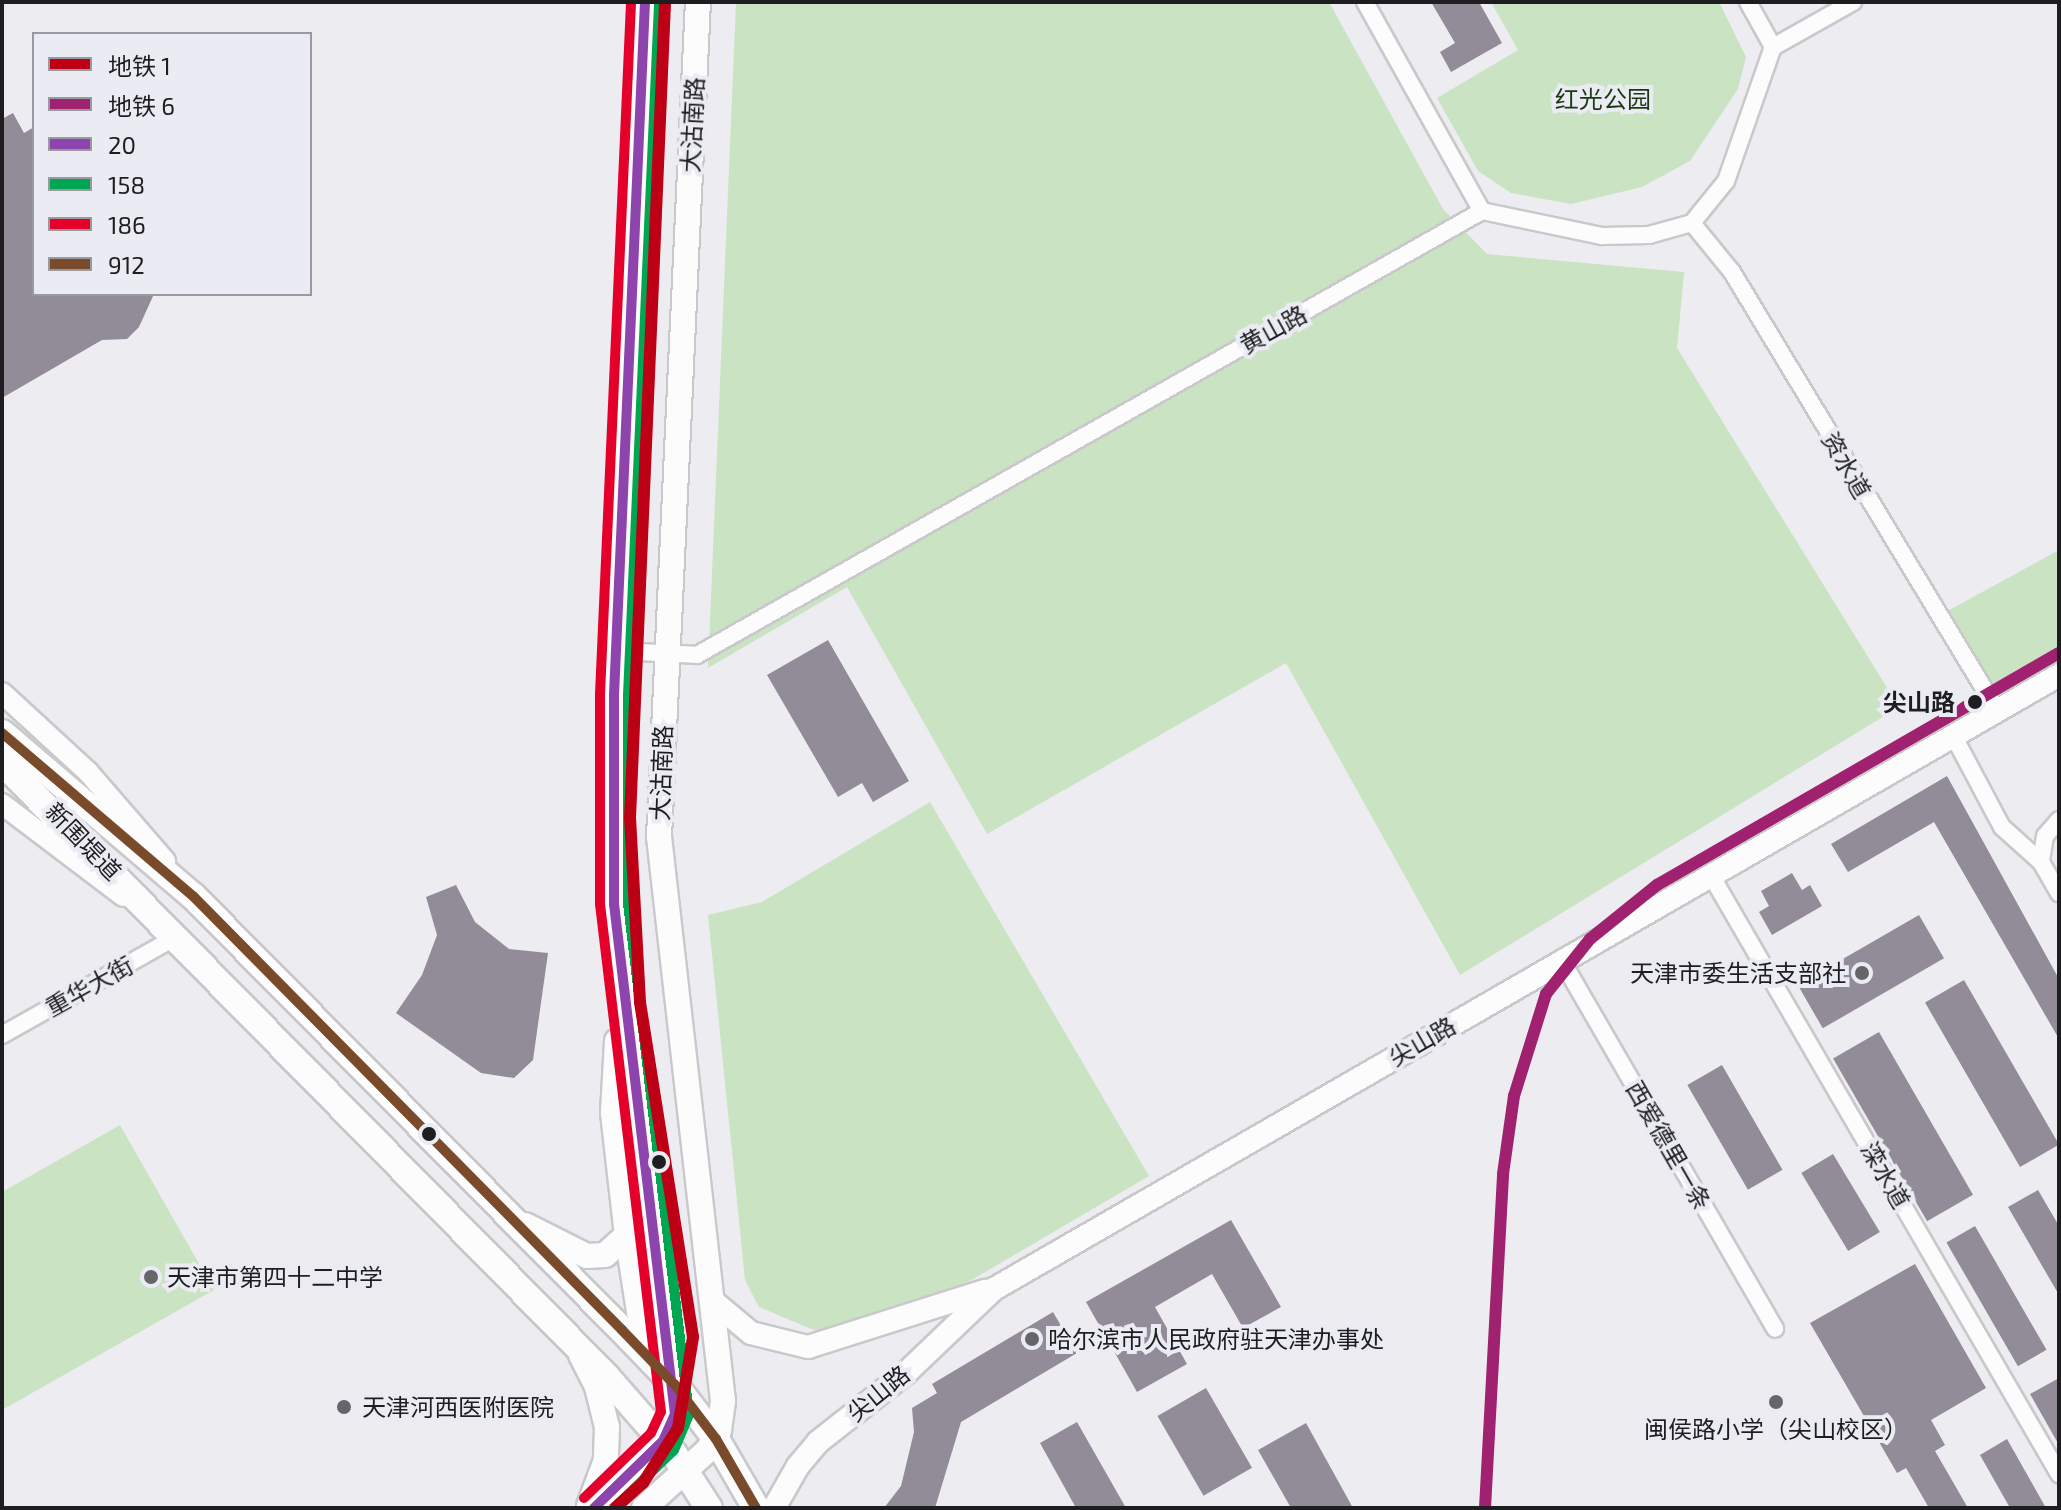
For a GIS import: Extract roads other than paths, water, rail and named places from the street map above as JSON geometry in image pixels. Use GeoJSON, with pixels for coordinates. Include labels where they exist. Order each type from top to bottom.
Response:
{"type":"FeatureCollection","features":[{"type":"Feature","properties":{"kind":"highway","name":"新围堤道"},"geometry":{"type":"LineString","coordinates":[[2,733],[171,932],[576,1346],[663,1441],[709,1508]]}},
{"type":"Feature","properties":{"kind":"highway","name":"新围堤道"},"geometry":{"type":"LineString","coordinates":[[2,762],[193,896],[675,1385],[716,1439],[756,1508]]}},
{"type":"Feature","properties":{"kind":"main road","name":"大沽南路"},"geometry":{"type":"LineString","coordinates":[[591,1508],[663,1441],[675,1414],[675,1385],[620,986],[612,807],[645,2]]}},
{"type":"Feature","properties":{"kind":"main road","name":"大沽南路"},"geometry":{"type":"LineString","coordinates":[[698,2],[666,655],[662,885],[715,1303],[723,1401],[716,1439]]}},
{"type":"Feature","properties":{"kind":"main road","name":"尖山路"},"geometry":{"type":"LineString","coordinates":[[715,1303],[751,1333],[808,1347],[994,1289],[2059,675]]}},
{"type":"Feature","properties":{"kind":"main road"},"geometry":{"type":"LineString","coordinates":[[620,986],[613,1113],[627,1235],[639,1312],[649,1341],[675,1385]]}},
{"type":"Feature","properties":{"kind":"main road"},"geometry":{"type":"LineString","coordinates":[[513,1219],[587,1256],[605,1255],[627,1235]]}},
{"type":"Feature","properties":{"kind":"main road","name":"尖山路"},"geometry":{"type":"LineString","coordinates":[[774,1508],[798,1466],[818,1442],[907,1372],[994,1289]]}},
{"type":"Feature","properties":{"kind":"main road"},"geometry":{"type":"LineString","coordinates":[[576,1346],[597,1387],[607,1427],[604,1468],[591,1508]]}},
{"type":"Feature","properties":{"kind":"main road"},"geometry":{"type":"LineString","coordinates":[[644,1508],[687,1473],[716,1439]]}},
{"type":"Feature","properties":{"kind":"street"},"geometry":{"type":"LineString","coordinates":[[1365,2],[1482,211],[1602,236],[1649,235],[1692,223],[1726,181],[1773,47],[1853,2]]}},
{"type":"Feature","properties":{"kind":"street"},"geometry":{"type":"LineString","coordinates":[[1748,2],[1773,47]]}},
{"type":"Feature","properties":{"kind":"street","name":"黄山路"},"geometry":{"type":"LineString","coordinates":[[616,651],[697,655],[1482,211]]}},
{"type":"Feature","properties":{"kind":"street","name":"资水道"},"geometry":{"type":"LineString","coordinates":[[1692,223],[1732,272],[1895,549],[1997,710]]}},
{"type":"Feature","properties":{"kind":"street"},"geometry":{"type":"LineString","coordinates":[[2,693],[88,772],[193,896]]}},
{"type":"Feature","properties":{"kind":"street"},"geometry":{"type":"LineString","coordinates":[[1953,735],[2002,827],[2041,862],[2059,893]]}},
{"type":"Feature","properties":{"kind":"street"},"geometry":{"type":"LineString","coordinates":[[2,804],[171,932]]}},
{"type":"Feature","properties":{"kind":"street"},"geometry":{"type":"LineString","coordinates":[[2041,862],[2045,836],[2059,820]]}},
{"type":"Feature","properties":{"kind":"street","name":"滦水道"},"geometry":{"type":"LineString","coordinates":[[1712,877],[2059,1474]]}},
{"type":"Feature","properties":{"kind":"street","name":"重华大街"},"geometry":{"type":"LineString","coordinates":[[2,1035],[171,932]]}},
{"type":"Feature","properties":{"kind":"street","name":"西爱德里一条"},"geometry":{"type":"LineString","coordinates":[[1562,961],[1775,1329]]}},
{"type":"Feature","properties":{"kind":"metro line","name":"1"},"geometry":{"type":"LineString","coordinates":[[615,1508],[643,1483],[678,1428],[693,1337],[640,1002],[630,818],[665,2]]}},
{"type":"Feature","properties":{"kind":"metro line","name":"6"},"geometry":{"type":"LineString","coordinates":[[1485,1508],[1503,1174],[1514,1096],[1546,994],[1590,939],[1657,885],[2059,653]]}},
{"type":"Feature","properties":{"kind":"place","name":"尖山路"},"geometry":{"type":"Point","coordinates":[1975,702]}},
{"type":"Feature","properties":{"kind":"place","name":"天津市委生活支部社"},"geometry":{"type":"Point","coordinates":[1862,973]}},
{"type":"Feature","properties":{"kind":"place","name":"天津市第四十二中学"},"geometry":{"type":"Point","coordinates":[151,1277]}},
{"type":"Feature","properties":{"kind":"place","name":"哈尔滨市人民政府驻天津办事处"},"geometry":{"type":"Point","coordinates":[1032,1339]}},
{"type":"Feature","properties":{"kind":"place","name":"闽侯路小学（尖山校区）"},"geometry":{"type":"Point","coordinates":[1776,1402]}},
{"type":"Feature","properties":{"kind":"place","name":"天津河西医附医院"},"geometry":{"type":"Point","coordinates":[344,1407]}},
{"type":"Feature","properties":{"kind":"park label","name":"红光公园"},"geometry":{"type":"Point","coordinates":[1603,99]}}]}
